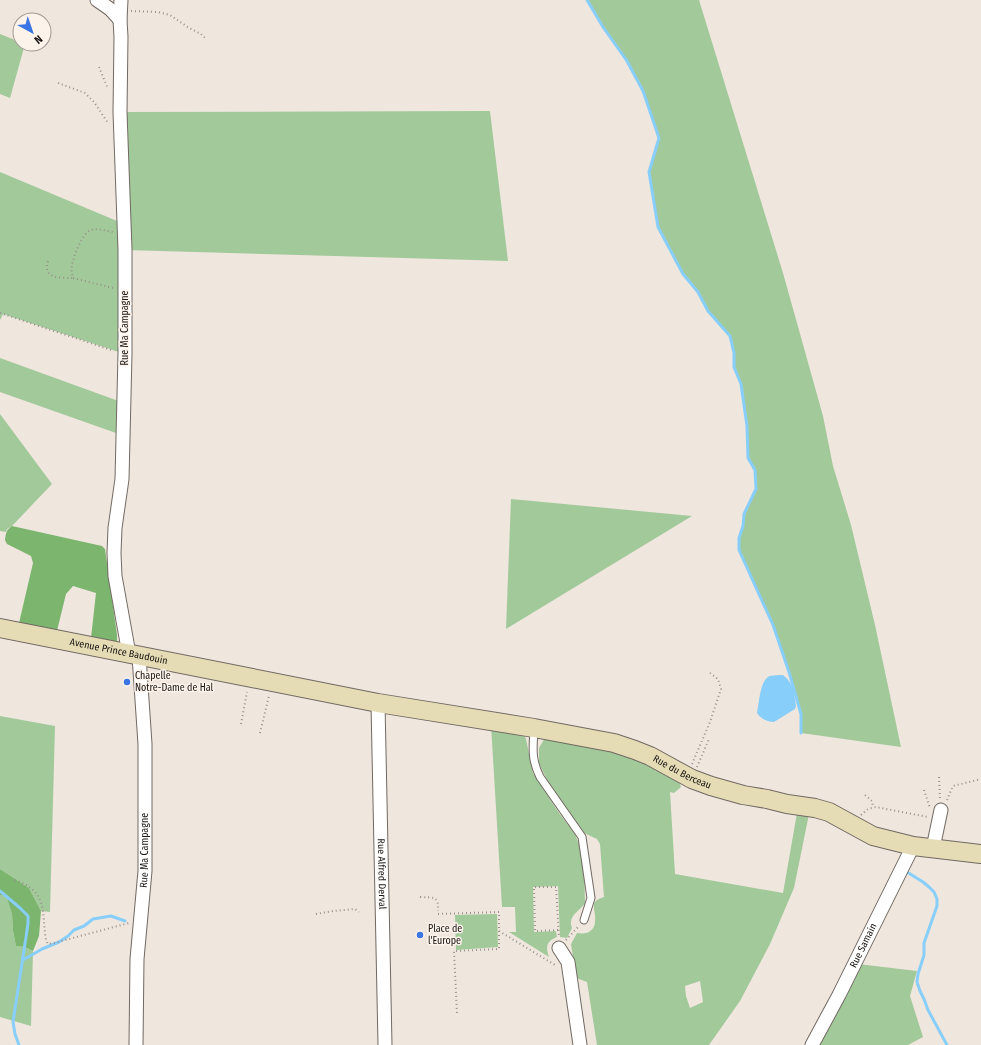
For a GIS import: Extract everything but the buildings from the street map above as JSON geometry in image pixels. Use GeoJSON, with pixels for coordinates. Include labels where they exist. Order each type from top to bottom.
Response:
{"type":"FeatureCollection","features":[{"type":"Feature","properties":{"kind":"street"},"geometry":{"type":"LineString","coordinates":[[97,0],[110,9],[121,10]]}},
{"type":"Feature","properties":{"kind":"street","name":"Rue Ma Campagne"},"geometry":{"type":"LineString","coordinates":[[121,10],[121,140],[124,235],[125,354],[122,479],[115,528],[114,553],[115,576],[134,655],[145,744],[145,871],[137,959],[136,1045]]}},
{"type":"Feature","properties":{"kind":"street","name":"Avenue Prince Baudouin"},"geometry":{"type":"LineString","coordinates":[[0,628],[378,703]]}},
{"type":"Feature","properties":{"kind":"street","name":"Rue du Berceau"},"geometry":{"type":"LineString","coordinates":[[378,703],[534,728],[614,743],[650,756],[689,778],[711,786],[743,795],[815,808],[829,812],[873,836],[910,853],[933,848],[981,854]]}},
{"type":"Feature","properties":{"kind":"street","name":"Rue Alfred Derval"},"geometry":{"type":"LineString","coordinates":[[378,703],[386,1045]]}},
{"type":"Feature","properties":{"kind":"street"},"geometry":{"type":"LineString","coordinates":[[933,848],[937,814]]}},
{"type":"Feature","properties":{"kind":"street","name":"Rue Samain"},"geometry":{"type":"LineString","coordinates":[[812,1045],[839,995],[910,853]]}},
{"type":"Feature","properties":{"kind":"street"},"geometry":{"type":"LineString","coordinates":[[559,948],[568,962],[580,1045]]}},
{"type":"Feature","properties":{"kind":"lane"},"geometry":{"type":"LineString","coordinates":[[534,728],[533,758],[536,770],[582,837],[591,898],[584,920]]}},
{"type":"Feature","properties":{"kind":"path"},"geometry":{"type":"LineString","coordinates":[[121,10],[158,12],[170,15],[201,34],[206,39]]}},
{"type":"Feature","properties":{"kind":"path"},"geometry":{"type":"LineString","coordinates":[[58,83],[82,91],[88,95],[121,140]]}},
{"type":"Feature","properties":{"kind":"path"},"geometry":{"type":"LineString","coordinates":[[73,278],[71,273],[72,266],[79,245],[88,232],[93,230],[114,232],[124,235]]}},
{"type":"Feature","properties":{"kind":"path"},"geometry":{"type":"LineString","coordinates":[[48,261],[46,266],[47,271],[52,276],[59,278],[73,278],[125,291]]}},
{"type":"Feature","properties":{"kind":"path"},"geometry":{"type":"LineString","coordinates":[[0,314],[125,354]]}},
{"type":"Feature","properties":{"kind":"path"},"geometry":{"type":"LineString","coordinates":[[689,778],[721,689],[718,679],[710,673]]}},
{"type":"Feature","properties":{"kind":"path"},"geometry":{"type":"LineString","coordinates":[[241,724],[250,678]]}},
{"type":"Feature","properties":{"kind":"path"},"geometry":{"type":"LineString","coordinates":[[260,733],[273,682]]}},
{"type":"Feature","properties":{"kind":"path"},"geometry":{"type":"LineString","coordinates":[[689,778],[709,738]]}},
{"type":"Feature","properties":{"kind":"path"},"geometry":{"type":"LineString","coordinates":[[937,814],[939,777]]}},
{"type":"Feature","properties":{"kind":"path"},"geometry":{"type":"LineString","coordinates":[[937,814],[945,804],[953,786],[981,779]]}},
{"type":"Feature","properties":{"kind":"path"},"geometry":{"type":"LineString","coordinates":[[864,794],[872,801],[873,807]]}},
{"type":"Feature","properties":{"kind":"path"},"geometry":{"type":"LineString","coordinates":[[852,825],[865,811],[873,807],[937,814]]}},
{"type":"Feature","properties":{"kind":"path"},"geometry":{"type":"LineString","coordinates":[[15,880],[31,887],[38,895],[42,906],[46,940],[48,944],[131,923],[140,923]]}},
{"type":"Feature","properties":{"kind":"path"},"geometry":{"type":"LineString","coordinates":[[558,930],[535,931],[534,887],[556,887],[559,948]]}},
{"type":"Feature","properties":{"kind":"path"},"geometry":{"type":"LineString","coordinates":[[420,898],[436,899],[438,904],[438,912],[499,912],[499,949],[454,952],[457,1014]]}},
{"type":"Feature","properties":{"kind":"path"},"geometry":{"type":"LineString","coordinates":[[316,914],[354,909],[359,912]]}},
{"type":"Feature","properties":{"kind":"path"},"geometry":{"type":"LineString","coordinates":[[559,948],[584,920]]}},
{"type":"Feature","properties":{"kind":"path"},"geometry":{"type":"LineString","coordinates":[[499,932],[570,974]]}},
{"type":"Feature","properties":{"kind":"green space"},"geometry":{"type":"Polygon","coordinates":[[[587,0],[699,0],[783,273],[823,416],[833,466],[851,525],[875,625],[901,747],[801,733],[801,714],[789,672],[773,625],[739,550],[739,538],[743,526],[744,514],[756,489],[755,470],[748,458],[747,426],[741,384],[734,367],[734,353],[730,336],[708,311],[698,292],[683,274],[658,227],[649,172],[659,138],[643,91],[627,61],[603,27],[587,0]]]}},
{"type":"Feature","properties":{"kind":"green space"},"geometry":{"type":"Polygon","coordinates":[[[0,34],[12,39],[12,52],[23,52],[10,98],[0,94],[0,34]]]}},
{"type":"Feature","properties":{"kind":"green space"},"geometry":{"type":"Polygon","coordinates":[[[490,111],[508,261],[125,250],[125,354],[3,314],[0,320],[0,172],[124,225],[120,112],[490,111]]]}},
{"type":"Feature","properties":{"kind":"green space"},"geometry":{"type":"Polygon","coordinates":[[[0,358],[124,403],[124,434],[116,433],[0,392],[0,358]]]}},
{"type":"Feature","properties":{"kind":"green space"},"geometry":{"type":"Polygon","coordinates":[[[0,414],[52,484],[12,526],[7,529],[6,532],[0,531],[0,414]]]}},
{"type":"Feature","properties":{"kind":"green space"},"geometry":{"type":"Polygon","coordinates":[[[511,499],[692,516],[506,629],[511,499]]]}},
{"type":"Feature","properties":{"kind":"green space"},"geometry":{"type":"Polygon","coordinates":[[[12,526],[102,546],[105,549],[117,635],[117,646],[91,638],[96,593],[73,586],[66,594],[55,639],[19,623],[33,563],[31,556],[7,544],[5,540],[7,530],[12,526]]]}},
{"type":"Feature","properties":{"kind":"green space"},"geometry":{"type":"Polygon","coordinates":[[[0,716],[55,726],[50,912],[41,911],[29,888],[0,869],[0,716]]]}},
{"type":"Feature","properties":{"kind":"green space"},"geometry":{"type":"Polygon","coordinates":[[[491,725],[522,731],[526,739],[533,773],[559,813],[575,834],[581,850],[584,866],[585,903],[571,920],[572,928],[567,938],[560,937],[558,886],[533,887],[534,932],[556,931],[557,937],[549,942],[547,947],[549,957],[509,932],[516,932],[515,907],[502,907],[491,725]]]}},
{"type":"Feature","properties":{"kind":"green space"},"geometry":{"type":"Polygon","coordinates":[[[548,735],[631,756],[669,774],[679,781],[681,787],[674,793],[670,792],[675,874],[783,893],[797,813],[809,814],[794,888],[770,944],[740,1001],[709,1045],[597,1045],[587,982],[576,976],[571,944],[577,933],[587,933],[592,930],[595,924],[594,904],[597,900],[604,897],[600,844],[597,839],[584,833],[547,780],[539,763],[539,748],[548,735]],[[700,981],[685,986],[686,996],[690,1008],[703,1002],[700,981]]]}},
{"type":"Feature","properties":{"kind":"green space"},"geometry":{"type":"Polygon","coordinates":[[[0,869],[29,888],[41,911],[39,936],[33,951],[25,947],[16,946],[12,914],[6,895],[0,895],[0,869]]]}},
{"type":"Feature","properties":{"kind":"green space"},"geometry":{"type":"Polygon","coordinates":[[[6,894],[12,914],[16,946],[25,947],[33,951],[31,1026],[0,1017],[0,895],[6,894]]]}},
{"type":"Feature","properties":{"kind":"green space"},"geometry":{"type":"Polygon","coordinates":[[[497,914],[498,947],[456,950],[455,915],[497,914]]]}},
{"type":"Feature","properties":{"kind":"green space"},"geometry":{"type":"Polygon","coordinates":[[[858,964],[917,971],[910,996],[923,1037],[908,1045],[816,1045],[858,964]]]}},
{"type":"Feature","properties":{"kind":"water"},"geometry":{"type":"Polygon","coordinates":[[[775,675],[783,675],[787,678],[793,689],[796,706],[795,709],[774,722],[771,722],[760,717],[757,713],[759,698],[764,682],[767,678],[775,675]]]}},
{"type":"Feature","properties":{"kind":"waterway"},"geometry":{"type":"LineString","coordinates":[[587,0],[603,27],[627,61],[643,91],[659,138],[649,172],[658,227],[683,274],[698,292],[708,311],[730,336],[734,353],[734,367],[741,384],[747,426],[748,458],[755,470],[756,489],[744,514],[743,526],[739,538],[739,550],[773,625],[789,672],[801,714],[801,733]]}},
{"type":"Feature","properties":{"kind":"waterway"},"geometry":{"type":"LineString","coordinates":[[907,872],[929,887],[934,892],[937,899],[937,906],[924,943],[924,955],[917,982],[928,1010],[947,1045]]}},
{"type":"Feature","properties":{"kind":"waterway"},"geometry":{"type":"LineString","coordinates":[[0,891],[28,916],[13,1022],[19,1045]]}},
{"type":"Feature","properties":{"kind":"waterway"},"geometry":{"type":"LineString","coordinates":[[23,960],[42,949],[59,942],[74,930],[84,926],[93,919],[111,916],[125,921]]}},
{"type":"Feature","properties":{"kind":"place","name":"Chapelle Notre-Dame de Hal"},"geometry":{"type":"Point","coordinates":[127,682]}},
{"type":"Feature","properties":{"kind":"place","name":"Place de l'Europe"},"geometry":{"type":"Point","coordinates":[420,935]}}]}
